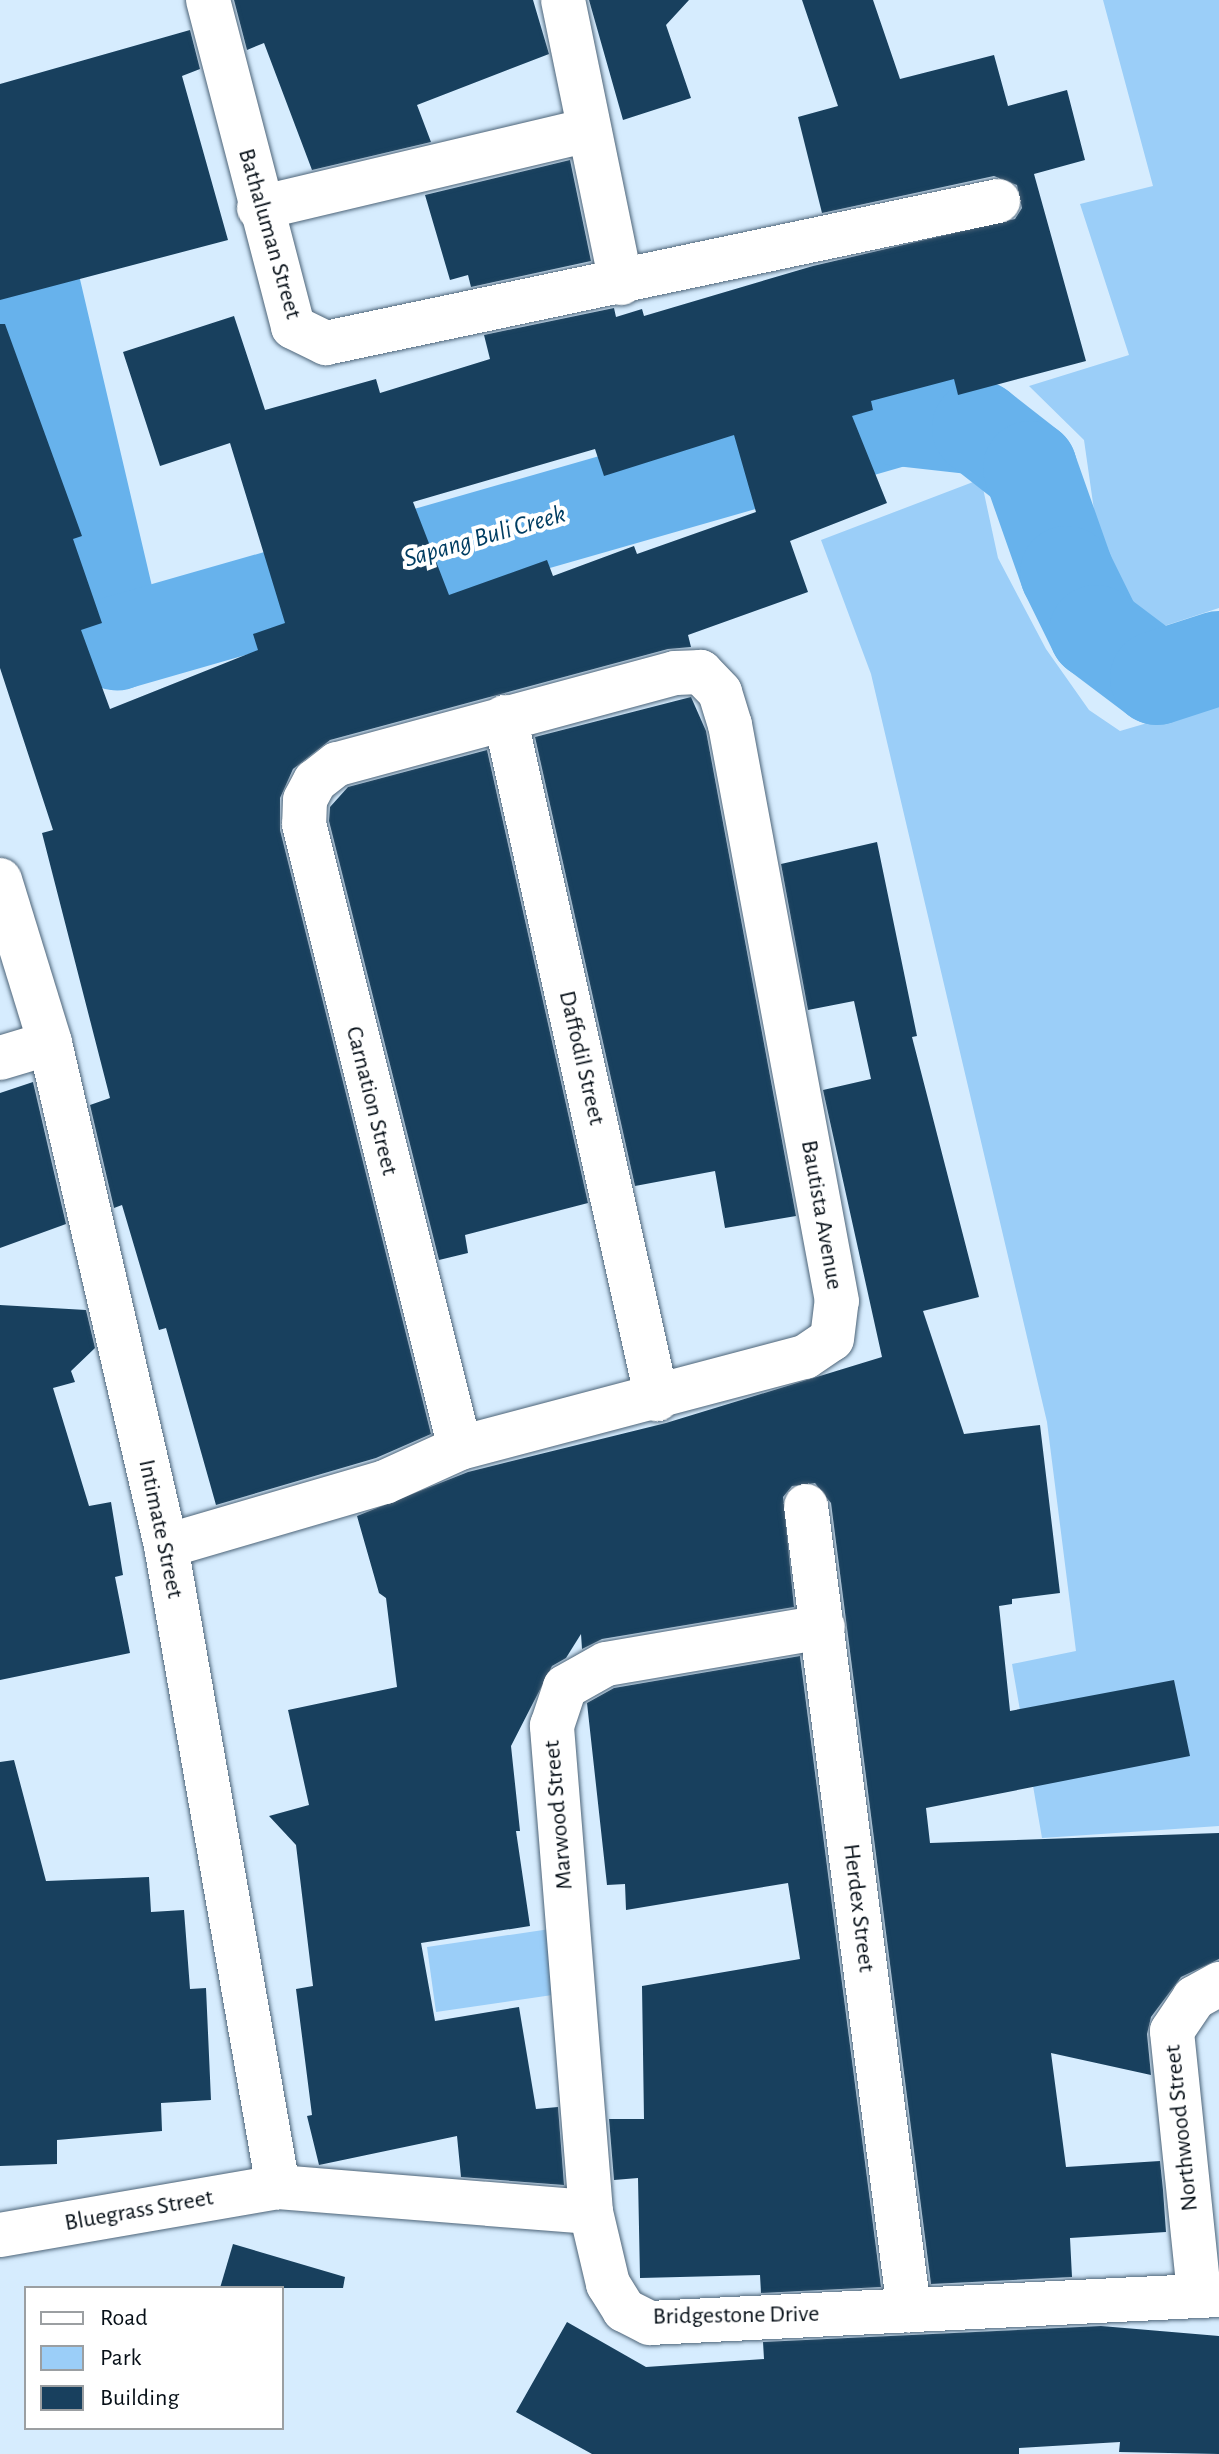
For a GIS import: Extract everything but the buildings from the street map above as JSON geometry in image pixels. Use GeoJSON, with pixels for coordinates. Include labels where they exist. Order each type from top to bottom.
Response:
{"type":"FeatureCollection","features":[{"type":"Feature","properties":{"kind":"street","name":"Bathaluman Street"},"geometry":{"type":"LineString","coordinates":[[208,0],[259,208],[293,327],[326,343],[998,201]]}},
{"type":"Feature","properties":{"kind":"street"},"geometry":{"type":"LineString","coordinates":[[563,0],[621,283]]}},
{"type":"Feature","properties":{"kind":"street"},"geometry":{"type":"LineString","coordinates":[[259,208],[589,130]]}},
{"type":"Feature","properties":{"kind":"street","name":"Bautista Avenue"},"geometry":{"type":"LineString","coordinates":[[166,1546],[385,1482],[460,1448],[657,1399],[805,1357],[832,1339],[837,1301],[730,725],[720,692],[701,672],[675,673],[505,717]]}},
{"type":"Feature","properties":{"kind":"street","name":"Carnation Street"},"geometry":{"type":"LineString","coordinates":[[460,1448],[304,824],[305,800],[315,781],[337,764],[505,717]]}},
{"type":"Feature","properties":{"kind":"street","name":"Daffodil Street"},"geometry":{"type":"LineString","coordinates":[[505,717],[657,1399]]}},
{"type":"Feature","properties":{"kind":"street","name":"Intimate Street"},"geometry":{"type":"LineString","coordinates":[[0,880],[50,1043],[166,1546],[278,2187]]}},
{"type":"Feature","properties":{"kind":"street"},"geometry":{"type":"LineString","coordinates":[[0,1058],[50,1043]]}},
{"type":"Feature","properties":{"kind":"street","name":"Herdex Street"},"geometry":{"type":"LineString","coordinates":[[806,1506],[909,2310]]}},
{"type":"Feature","properties":{"kind":"street","name":"Marwood Street"},"geometry":{"type":"LineString","coordinates":[[591,2212],[552,1726],[565,1687],[606,1664],[823,1627]]}},
{"type":"Feature","properties":{"kind":"street","name":"Northwood Street"},"geometry":{"type":"LineString","coordinates":[[1209,2294],[1172,2031],[1194,1998],[1219,1984]]}},
{"type":"Feature","properties":{"kind":"street"},"geometry":{"type":"LineString","coordinates":[[278,2187],[591,2212]]}},
{"type":"Feature","properties":{"kind":"street","name":"Bluegrass Street"},"geometry":{"type":"LineString","coordinates":[[0,2235],[278,2187]]}},
{"type":"Feature","properties":{"kind":"street","name":"Bridgestone Drive"},"geometry":{"type":"LineString","coordinates":[[591,2212],[608,2284],[624,2310],[650,2323],[1209,2294]]}},
{"type":"Feature","properties":{"kind":"green space"},"geometry":{"type":"Polygon","coordinates":[[[1103,0],[1219,0],[1219,608],[1155,629],[1102,566],[1084,440],[1029,386],[1129,355],[1080,204],[1153,186],[1103,0]]]}},
{"type":"Feature","properties":{"kind":"green space"},"geometry":{"type":"Polygon","coordinates":[[[981,479],[998,558],[1046,649],[1089,710],[1120,731],[1219,702],[1219,1826],[1042,1838],[1012,1664],[1076,1651],[1047,1422],[871,674],[821,540],[981,479]]]}},
{"type":"Feature","properties":{"kind":"green space"},"geometry":{"type":"Polygon","coordinates":[[[550,1929],[559,1994],[436,2012],[427,1947],[550,1929]]]}},
{"type":"Feature","properties":{"kind":"waterway","name":"Sapang Buli Creek"},"geometry":{"type":"LineString","coordinates":[[0,144],[117,643],[899,419],[979,428],[1030,468],[1067,573],[1096,632],[1157,678],[1219,658]]}}]}
